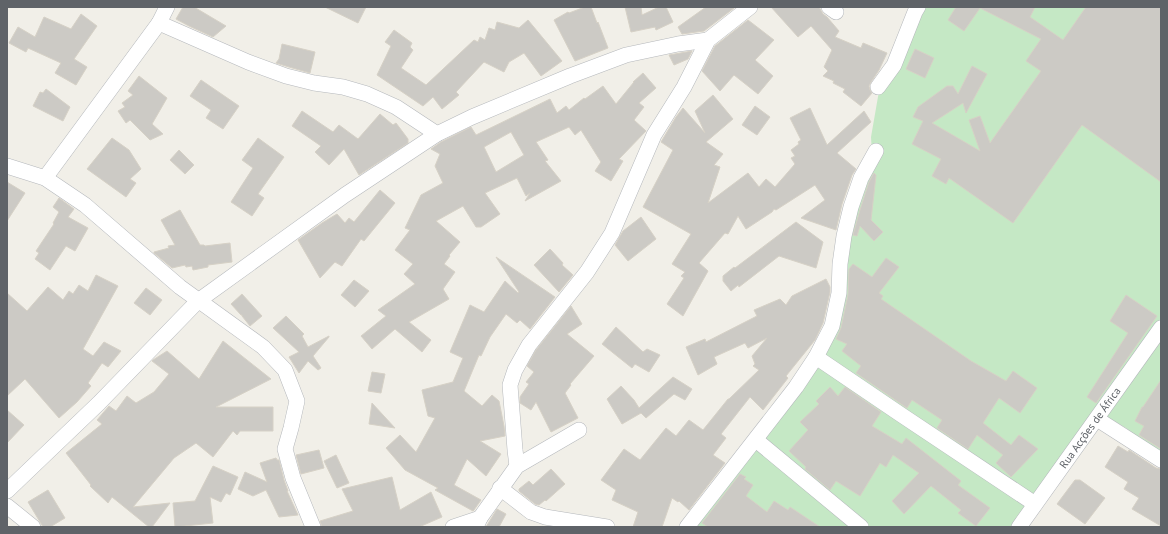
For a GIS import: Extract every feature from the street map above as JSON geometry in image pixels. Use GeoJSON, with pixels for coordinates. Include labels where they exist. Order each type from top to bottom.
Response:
{"type":"FeatureCollection","features":[{"type":"Feature","properties":{"kind":"street"},"geometry":{"type":"LineString","coordinates":[[45,178],[158,23],[167,7]]}},
{"type":"Feature","properties":{"kind":"street"},"geometry":{"type":"LineString","coordinates":[[517,466],[514,450],[510,385],[515,370],[529,345],[587,272],[612,233],[654,135],[684,87],[708,40],[750,7]]}},
{"type":"Feature","properties":{"kind":"street"},"geometry":{"type":"LineString","coordinates":[[878,87],[894,65],[918,7]]}},
{"type":"Feature","properties":{"kind":"street"},"geometry":{"type":"LineString","coordinates":[[158,23],[248,62],[286,76],[314,83],[343,87],[367,94],[396,107],[437,134]]}},
{"type":"Feature","properties":{"kind":"street"},"geometry":{"type":"LineString","coordinates":[[7,491],[99,403],[198,301],[345,195],[437,134],[472,117],[626,55],[678,44],[708,40]]}},
{"type":"Feature","properties":{"kind":"street"},"geometry":{"type":"LineString","coordinates":[[687,527],[796,387],[816,357],[832,326],[839,293],[840,264],[844,236],[851,207],[861,178],[876,151]]}},
{"type":"Feature","properties":{"kind":"street"},"geometry":{"type":"LineString","coordinates":[[7,166],[45,178],[85,205],[180,287],[263,347],[285,370],[297,401],[285,449],[293,478],[313,527]]}},
{"type":"Feature","properties":{"kind":"street","name":"Rua Acções de África"},"geometry":{"type":"LineString","coordinates":[[1019,527],[1161,328]]}},
{"type":"Feature","properties":{"kind":"street"},"geometry":{"type":"LineString","coordinates":[[816,357],[1036,504]]}},
{"type":"Feature","properties":{"kind":"street"},"geometry":{"type":"LineString","coordinates":[[1097,419],[1161,460]]}},
{"type":"Feature","properties":{"kind":"street"},"geometry":{"type":"LineString","coordinates":[[453,527],[478,522],[500,488],[517,466],[579,430]]}},
{"type":"Feature","properties":{"kind":"street"},"geometry":{"type":"LineString","coordinates":[[756,440],[861,527]]}},
{"type":"Feature","properties":{"kind":"street"},"geometry":{"type":"LineString","coordinates":[[500,488],[532,512],[544,517],[607,527]]}},
{"type":"Feature","properties":{"kind":"street"},"geometry":{"type":"LineString","coordinates":[[7,506],[33,527]]}},
{"type":"Feature","properties":{"kind":"green space"},"geometry":{"type":"Polygon","coordinates":[[[924,7],[1161,7],[1161,456],[1126,428],[1105,416],[1027,527],[685,527],[823,337],[837,273],[872,153],[871,137],[879,91],[924,7]]]}},
{"type":"Feature","properties":{"kind":"building"},"geometry":{"type":"Polygon","coordinates":[[[183,7],[194,7],[226,26],[213,37],[176,19],[183,7]]]}},
{"type":"Feature","properties":{"kind":"building"},"geometry":{"type":"Polygon","coordinates":[[[325,7],[366,7],[358,23],[325,7]]]}},
{"type":"Feature","properties":{"kind":"building"},"geometry":{"type":"Polygon","coordinates":[[[585,7],[591,7],[608,48],[575,61],[554,20],[568,12],[569,13],[585,7]]]}},
{"type":"Feature","properties":{"kind":"building"},"geometry":{"type":"Polygon","coordinates":[[[625,7],[641,7],[642,15],[659,7],[666,7],[673,22],[656,30],[655,27],[631,32],[625,7]]]}},
{"type":"Feature","properties":{"kind":"building"},"geometry":{"type":"Polygon","coordinates":[[[706,7],[734,8],[704,31],[682,34],[678,27],[706,7]]]}},
{"type":"Feature","properties":{"kind":"building"},"geometry":{"type":"Polygon","coordinates":[[[771,7],[819,7],[823,14],[839,31],[835,37],[861,48],[863,43],[887,53],[869,86],[872,93],[861,106],[843,92],[845,89],[833,83],[834,81],[823,76],[828,71],[824,67],[832,50],[811,26],[798,37],[771,7]]]}},
{"type":"Feature","properties":{"kind":"building"},"geometry":{"type":"Polygon","coordinates":[[[956,7],[1035,7],[1030,17],[1063,40],[1086,7],[1161,7],[1161,182],[1082,125],[1013,223],[949,178],[946,184],[932,176],[941,159],[912,144],[923,121],[913,117],[918,107],[947,86],[953,86],[958,94],[972,66],[987,74],[966,113],[963,103],[932,123],[980,151],[969,120],[980,116],[990,143],[1041,71],[1026,61],[1041,39],[980,8],[964,31],[948,20],[956,7]]]}},
{"type":"Feature","properties":{"kind":"building"},"geometry":{"type":"Polygon","coordinates":[[[81,14],[97,26],[74,59],[87,67],[76,85],[55,73],[61,63],[28,48],[26,52],[9,43],[18,27],[35,37],[44,17],[71,29],[81,14]]]}},
{"type":"Feature","properties":{"kind":"building"},"geometry":{"type":"Polygon","coordinates":[[[528,20],[562,61],[541,76],[524,53],[509,62],[504,72],[484,62],[456,92],[459,95],[442,109],[433,97],[423,106],[377,75],[391,46],[385,42],[394,30],[412,43],[410,47],[413,50],[401,68],[426,85],[474,40],[478,42],[480,37],[485,40],[489,28],[495,30],[497,22],[519,28],[528,20]]]}},
{"type":"Feature","properties":{"kind":"building"},"geometry":{"type":"Polygon","coordinates":[[[748,20],[774,40],[755,60],[773,76],[758,94],[734,75],[720,91],[702,71],[715,46],[748,20]]]}},
{"type":"Feature","properties":{"kind":"building"},"geometry":{"type":"Polygon","coordinates":[[[282,44],[315,52],[310,73],[276,63],[279,59],[282,44]]]}},
{"type":"Feature","properties":{"kind":"building"},"geometry":{"type":"Polygon","coordinates":[[[915,49],[934,58],[925,78],[906,69],[915,49]]]}},
{"type":"Feature","properties":{"kind":"building"},"geometry":{"type":"Polygon","coordinates":[[[692,51],[688,59],[674,65],[669,55],[692,51]]]}},
{"type":"Feature","properties":{"kind":"building"},"geometry":{"type":"Polygon","coordinates":[[[643,73],[656,88],[639,103],[644,107],[634,120],[646,131],[619,159],[623,161],[611,181],[595,171],[601,162],[581,130],[575,135],[569,127],[536,142],[548,160],[545,161],[561,181],[525,201],[530,193],[526,196],[517,178],[485,193],[500,214],[481,227],[476,227],[463,206],[436,221],[460,242],[449,255],[450,256],[444,264],[455,272],[443,289],[449,299],[409,322],[431,340],[422,352],[395,329],[372,349],[361,336],[386,316],[378,310],[415,284],[404,274],[413,264],[395,250],[410,230],[405,228],[421,195],[443,183],[435,166],[440,154],[431,149],[441,142],[471,127],[476,135],[550,99],[557,113],[566,106],[569,110],[603,86],[616,104],[633,82],[643,73]],[[511,132],[484,147],[496,172],[524,155],[511,132]]]}},
{"type":"Feature","properties":{"kind":"building"},"geometry":{"type":"Polygon","coordinates":[[[139,76],[167,98],[152,124],[163,134],[150,140],[130,120],[126,123],[118,111],[125,107],[122,103],[133,95],[128,91],[139,76]]]}},
{"type":"Feature","properties":{"kind":"building"},"geometry":{"type":"Polygon","coordinates":[[[201,80],[239,106],[223,129],[206,118],[211,110],[190,96],[201,80]]]}},
{"type":"Feature","properties":{"kind":"building"},"geometry":{"type":"Polygon","coordinates":[[[46,89],[70,107],[63,121],[33,106],[40,92],[43,93],[46,89]]]}},
{"type":"Feature","properties":{"kind":"building"},"geometry":{"type":"Polygon","coordinates":[[[713,95],[733,119],[706,142],[723,154],[714,165],[720,167],[708,203],[748,173],[759,187],[766,179],[775,187],[795,164],[791,158],[795,156],[791,150],[799,144],[798,142],[801,140],[790,118],[810,108],[827,145],[864,111],[871,122],[837,153],[856,169],[852,175],[842,204],[836,230],[801,218],[825,200],[815,185],[776,210],[774,209],[772,212],[746,229],[738,216],[728,234],[725,233],[699,263],[708,271],[683,316],[667,304],[684,278],[681,276],[685,272],[672,264],[691,234],[643,207],[673,150],[661,142],[676,117],[683,108],[705,133],[695,111],[713,95]]]}},
{"type":"Feature","properties":{"kind":"building"},"geometry":{"type":"Polygon","coordinates":[[[755,106],[770,117],[757,135],[742,125],[755,106]]]}},
{"type":"Feature","properties":{"kind":"building"},"geometry":{"type":"Polygon","coordinates":[[[302,111],[333,132],[339,125],[358,139],[380,114],[393,125],[396,123],[408,139],[408,143],[359,175],[344,149],[329,165],[315,152],[321,146],[292,126],[302,111]]]}},
{"type":"Feature","properties":{"kind":"building"},"geometry":{"type":"Polygon","coordinates":[[[112,138],[129,150],[141,169],[130,179],[136,183],[126,197],[87,169],[112,138]]]}},
{"type":"Feature","properties":{"kind":"building"},"geometry":{"type":"Polygon","coordinates":[[[258,138],[284,157],[258,194],[264,198],[252,216],[231,202],[253,168],[242,160],[258,138]]]}},
{"type":"Feature","properties":{"kind":"building"},"geometry":{"type":"Polygon","coordinates":[[[179,150],[194,165],[185,174],[170,160],[179,150]]]}},
{"type":"Feature","properties":{"kind":"building"},"geometry":{"type":"Polygon","coordinates":[[[874,173],[876,175],[871,220],[883,232],[874,241],[860,226],[857,236],[853,235],[869,182],[874,173]]]}},
{"type":"Feature","properties":{"kind":"building"},"geometry":{"type":"Polygon","coordinates":[[[7,182],[25,193],[7,221],[7,182]]]}},
{"type":"Feature","properties":{"kind":"building"},"geometry":{"type":"Polygon","coordinates":[[[380,190],[395,203],[364,241],[361,239],[342,266],[335,262],[320,278],[298,240],[337,214],[345,223],[349,218],[354,222],[380,190]]]}},
{"type":"Feature","properties":{"kind":"building"},"geometry":{"type":"Polygon","coordinates":[[[59,198],[74,209],[68,217],[88,228],[75,251],[66,246],[50,270],[35,259],[39,253],[36,251],[54,224],[53,223],[59,212],[53,207],[59,198]]]}},
{"type":"Feature","properties":{"kind":"building"},"geometry":{"type":"Polygon","coordinates":[[[180,210],[200,245],[205,246],[230,243],[232,262],[208,265],[208,267],[193,270],[192,266],[186,267],[185,265],[172,268],[154,253],[169,248],[168,246],[175,245],[161,220],[180,210]]]}},
{"type":"Feature","properties":{"kind":"building"},"geometry":{"type":"Polygon","coordinates":[[[641,217],[656,239],[628,261],[615,245],[623,231],[641,217]]]}},
{"type":"Feature","properties":{"kind":"building"},"geometry":{"type":"Polygon","coordinates":[[[796,222],[823,242],[816,268],[779,256],[739,287],[738,285],[731,291],[723,281],[723,276],[796,222]]]}},
{"type":"Feature","properties":{"kind":"building"},"geometry":{"type":"Polygon","coordinates":[[[550,249],[563,263],[562,265],[573,275],[559,292],[534,265],[550,249]]]}},
{"type":"Feature","properties":{"kind":"building"},"geometry":{"type":"Polygon","coordinates":[[[496,257],[555,297],[530,329],[520,320],[517,323],[506,314],[490,337],[481,356],[479,355],[464,391],[482,406],[492,395],[499,401],[505,436],[480,441],[501,454],[486,476],[467,459],[454,485],[481,500],[473,511],[435,490],[438,488],[405,470],[386,448],[400,435],[416,452],[435,418],[428,416],[422,390],[453,382],[463,358],[450,352],[470,305],[484,312],[505,281],[518,293],[519,292],[496,257]]]}},
{"type":"Feature","properties":{"kind":"building"},"geometry":{"type":"Polygon","coordinates":[[[886,258],[899,267],[879,293],[883,296],[881,299],[971,361],[1006,381],[1013,371],[1037,388],[1020,413],[999,398],[983,423],[1011,445],[1019,435],[1038,449],[1011,477],[996,463],[1003,455],[977,435],[968,449],[937,428],[942,420],[912,400],[907,408],[856,373],[861,366],[842,351],[847,344],[836,339],[841,328],[848,295],[849,269],[853,264],[872,277],[886,258]]]}},
{"type":"Feature","properties":{"kind":"building"},"geometry":{"type":"Polygon","coordinates":[[[96,275],[118,286],[83,349],[93,356],[104,342],[121,351],[108,367],[102,363],[88,383],[91,386],[77,402],[59,418],[25,379],[7,396],[7,293],[27,311],[48,287],[63,300],[69,291],[73,294],[79,285],[88,291],[96,275]]]}},
{"type":"Feature","properties":{"kind":"building"},"geometry":{"type":"Polygon","coordinates":[[[826,279],[830,287],[830,292],[823,323],[815,340],[786,376],[788,378],[763,410],[750,397],[721,434],[726,438],[713,455],[725,463],[689,510],[679,501],[678,502],[672,498],[662,527],[633,527],[638,512],[612,500],[616,490],[601,480],[624,449],[640,460],[666,428],[676,436],[689,420],[703,430],[728,399],[759,370],[753,366],[755,364],[752,356],[767,338],[748,348],[745,343],[714,357],[717,364],[698,375],[686,347],[705,339],[706,342],[757,316],[754,310],[780,299],[786,305],[792,296],[826,279]]]}},
{"type":"Feature","properties":{"kind":"building"},"geometry":{"type":"Polygon","coordinates":[[[354,280],[369,291],[355,307],[341,295],[354,280]]]}},
{"type":"Feature","properties":{"kind":"building"},"geometry":{"type":"Polygon","coordinates":[[[146,288],[162,300],[150,315],[134,303],[146,288]]]}},
{"type":"Feature","properties":{"kind":"building"},"geometry":{"type":"Polygon","coordinates":[[[242,294],[262,316],[250,326],[231,304],[242,294]]]}},
{"type":"Feature","properties":{"kind":"building"},"geometry":{"type":"Polygon","coordinates":[[[1126,295],[1157,316],[1096,403],[1087,397],[1128,333],[1110,321],[1126,295]]]}},
{"type":"Feature","properties":{"kind":"building"},"geometry":{"type":"Polygon","coordinates":[[[571,306],[582,324],[567,334],[594,356],[570,384],[571,385],[565,393],[578,418],[551,432],[536,402],[531,410],[520,403],[520,397],[529,384],[526,382],[534,372],[527,366],[536,350],[571,306]]]}},
{"type":"Feature","properties":{"kind":"building"},"geometry":{"type":"Polygon","coordinates":[[[286,316],[304,334],[302,336],[308,347],[329,336],[313,356],[321,368],[318,370],[308,361],[299,373],[289,357],[299,352],[273,328],[286,316]]]}},
{"type":"Feature","properties":{"kind":"building"},"geometry":{"type":"Polygon","coordinates":[[[616,327],[643,352],[647,349],[660,355],[649,372],[635,364],[632,368],[602,344],[616,327]]]}},
{"type":"Feature","properties":{"kind":"building"},"geometry":{"type":"Polygon","coordinates":[[[223,341],[271,379],[216,407],[273,407],[273,431],[240,431],[237,435],[233,431],[213,457],[196,443],[174,458],[133,507],[170,503],[152,527],[149,527],[112,497],[108,503],[90,486],[91,485],[66,453],[102,424],[97,420],[109,406],[116,411],[127,396],[136,403],[154,392],[169,374],[152,361],[153,360],[167,351],[199,379],[223,341]]]}},
{"type":"Feature","properties":{"kind":"building"},"geometry":{"type":"Polygon","coordinates":[[[372,372],[385,374],[381,393],[368,391],[372,372]]]}},
{"type":"Feature","properties":{"kind":"building"},"geometry":{"type":"Polygon","coordinates":[[[673,377],[692,389],[685,400],[674,394],[646,418],[641,413],[622,424],[607,399],[621,386],[639,408],[673,377]]]}},
{"type":"Feature","properties":{"kind":"building"},"geometry":{"type":"Polygon","coordinates":[[[1161,380],[1161,449],[1139,435],[1144,426],[1135,421],[1142,407],[1161,380]]]}},
{"type":"Feature","properties":{"kind":"building"},"geometry":{"type":"Polygon","coordinates":[[[830,387],[838,396],[845,387],[881,412],[872,426],[902,444],[906,438],[961,481],[958,485],[990,508],[976,526],[958,513],[961,510],[931,486],[904,514],[892,501],[919,473],[893,455],[886,467],[880,463],[860,496],[836,481],[830,490],[805,469],[806,467],[789,451],[808,430],[800,422],[819,404],[816,401],[830,387]]]}},
{"type":"Feature","properties":{"kind":"building"},"geometry":{"type":"Polygon","coordinates":[[[372,403],[395,428],[369,424],[372,403]]]}},
{"type":"Feature","properties":{"kind":"building"},"geometry":{"type":"Polygon","coordinates":[[[7,410],[24,425],[7,443],[7,410]]]}},
{"type":"Feature","properties":{"kind":"building"},"geometry":{"type":"Polygon","coordinates":[[[1118,446],[1128,452],[1129,450],[1156,468],[1161,469],[1161,526],[1132,509],[1139,498],[1124,489],[1128,482],[1105,467],[1118,446]]]}},
{"type":"Feature","properties":{"kind":"building"},"geometry":{"type":"Polygon","coordinates":[[[319,450],[324,468],[301,474],[296,455],[319,450]]]}},
{"type":"Feature","properties":{"kind":"building"},"geometry":{"type":"Polygon","coordinates":[[[336,455],[349,483],[337,488],[324,461],[336,455]]]}},
{"type":"Feature","properties":{"kind":"building"},"geometry":{"type":"Polygon","coordinates":[[[276,458],[279,460],[287,491],[298,515],[279,517],[266,490],[253,496],[238,489],[245,472],[267,482],[260,463],[276,458]]]}},
{"type":"Feature","properties":{"kind":"building"},"geometry":{"type":"Polygon","coordinates":[[[213,466],[238,477],[230,495],[226,493],[221,502],[210,497],[213,523],[175,527],[173,503],[195,501],[213,466]]]}},
{"type":"Feature","properties":{"kind":"building"},"geometry":{"type":"Polygon","coordinates":[[[551,469],[565,484],[546,501],[545,500],[539,505],[535,504],[519,491],[519,489],[529,481],[533,485],[551,469]]]}},
{"type":"Feature","properties":{"kind":"building"},"geometry":{"type":"Polygon","coordinates":[[[740,474],[746,477],[744,479],[753,485],[746,496],[767,512],[774,501],[788,510],[790,507],[820,527],[708,527],[702,523],[740,474]]]}},
{"type":"Feature","properties":{"kind":"building"},"geometry":{"type":"Polygon","coordinates":[[[392,477],[400,510],[431,492],[442,517],[419,527],[322,527],[320,521],[353,511],[342,489],[392,477]]]}},
{"type":"Feature","properties":{"kind":"building"},"geometry":{"type":"Polygon","coordinates":[[[1075,480],[1080,480],[1105,498],[1085,524],[1057,504],[1075,480]]]}},
{"type":"Feature","properties":{"kind":"building"},"geometry":{"type":"Polygon","coordinates":[[[48,490],[65,518],[50,527],[43,527],[28,502],[48,490]]]}},
{"type":"Feature","properties":{"kind":"building"},"geometry":{"type":"Polygon","coordinates":[[[497,509],[506,514],[499,527],[486,527],[497,509]]]}}]}
